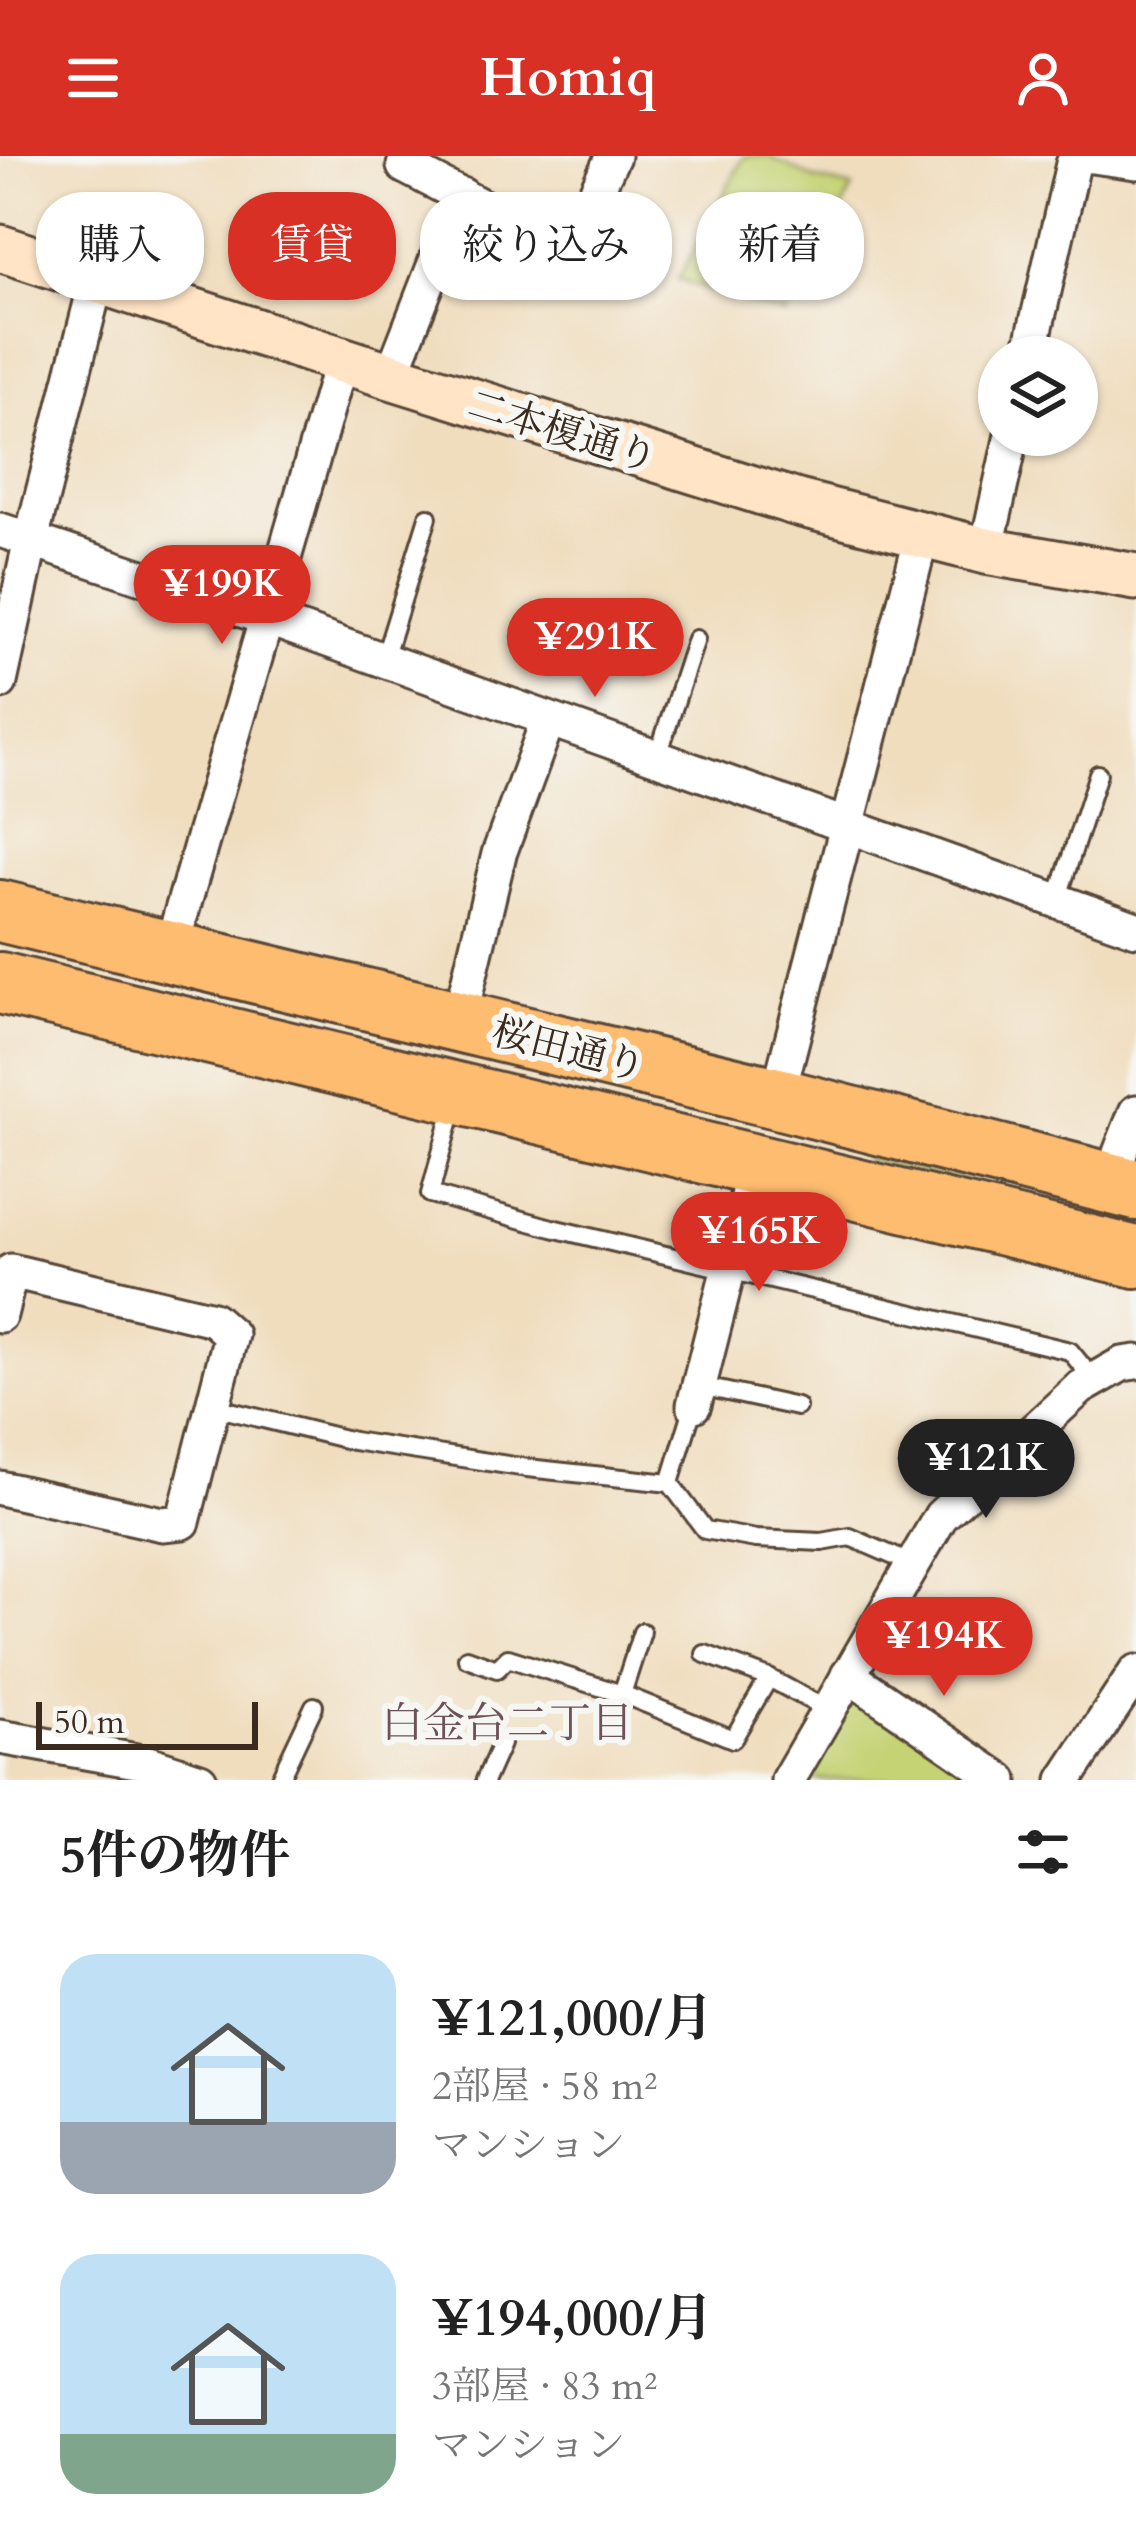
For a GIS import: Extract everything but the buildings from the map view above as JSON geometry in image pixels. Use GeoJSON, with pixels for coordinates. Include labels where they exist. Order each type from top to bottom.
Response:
{"type":"FeatureCollection","features":[{"type":"Feature","properties":{"kind":"highway","name":"桜田通り"},"geometry":{"type":"LineString","coordinates":[[0,911],[776,1098],[1125,1188]]}},
{"type":"Feature","properties":{"kind":"highway","name":"桜田通り"},"geometry":{"type":"LineString","coordinates":[[0,983],[1136,1257]]}},
{"type":"Feature","properties":{"kind":"street"},"geometry":{"type":"LineString","coordinates":[[409,156],[404,166],[456,192]]}},
{"type":"Feature","properties":{"kind":"street"},"geometry":{"type":"LineString","coordinates":[[596,192],[613,156]]}},
{"type":"Feature","properties":{"kind":"street"},"geometry":{"type":"LineString","coordinates":[[1034,336],[1073,164],[1085,156],[1136,163]]}},
{"type":"Feature","properties":{"kind":"street","name":"二本榎通り"},"geometry":{"type":"LineString","coordinates":[[0,248],[36,259]]}},
{"type":"Feature","properties":{"kind":"street"},"geometry":{"type":"LineString","coordinates":[[0,682],[15,535],[91,300]]}},
{"type":"Feature","properties":{"kind":"street","name":"二本榎通り"},"geometry":{"type":"LineString","coordinates":[[160,300],[798,503],[922,536],[1136,578]]}},
{"type":"Feature","properties":{"kind":"street"},"geometry":{"type":"LineString","coordinates":[[391,376],[421,300]]}},
{"type":"Feature","properties":{"kind":"street"},"geometry":{"type":"LineString","coordinates":[[170,952],[341,361]]}},
{"type":"Feature","properties":{"kind":"street"},"geometry":{"type":"LineString","coordinates":[[986,550],[1007,456]]}},
{"type":"Feature","properties":{"kind":"street"},"geometry":{"type":"LineString","coordinates":[[15,535],[266,619],[1136,929]]}},
{"type":"Feature","properties":{"kind":"street"},"geometry":{"type":"LineString","coordinates":[[776,1098],[922,536]]}},
{"type":"Feature","properties":{"kind":"street"},"geometry":{"type":"LineString","coordinates":[[459,1021],[499,854],[548,720]]}},
{"type":"Feature","properties":{"kind":"street"},"geometry":{"type":"LineString","coordinates":[[1125,1188],[1120,1153],[1136,1112]]}},
{"type":"Feature","properties":{"kind":"street"},"geometry":{"type":"LineString","coordinates":[[697,1396],[755,1165]]}},
{"type":"Feature","properties":{"kind":"street"},"geometry":{"type":"LineString","coordinates":[[0,1315],[6,1269],[220,1322],[231,1335],[183,1522],[163,1525],[0,1488]]}},
{"type":"Feature","properties":{"kind":"street"},"geometry":{"type":"LineString","coordinates":[[788,1780],[941,1516],[1092,1378],[1136,1361]]}},
{"type":"Feature","properties":{"kind":"street"},"geometry":{"type":"LineString","coordinates":[[1065,1780],[1123,1718],[1136,1672]]}},
{"type":"Feature","properties":{"kind":"street"},"geometry":{"type":"LineString","coordinates":[[848,1675],[1001,1780]]}},
{"type":"Feature","properties":{"kind":"street"},"geometry":{"type":"LineString","coordinates":[[0,1737],[148,1762],[200,1780]]}},
{"type":"Feature","properties":{"kind":"lane"},"geometry":{"type":"LineString","coordinates":[[382,662],[428,518]]}},
{"type":"Feature","properties":{"kind":"lane"},"geometry":{"type":"LineString","coordinates":[[657,758],[696,639]]}},
{"type":"Feature","properties":{"kind":"lane"},"geometry":{"type":"LineString","coordinates":[[1057,900],[1098,774]]}},
{"type":"Feature","properties":{"kind":"lane"},"geometry":{"type":"LineString","coordinates":[[456,1095],[430,1195],[1070,1351],[1092,1378]]}},
{"type":"Feature","properties":{"kind":"lane"},"geometry":{"type":"LineString","coordinates":[[670,1483],[697,1396],[797,1407]]}},
{"type":"Feature","properties":{"kind":"lane"},"geometry":{"type":"LineString","coordinates":[[214,1407],[353,1441],[527,1468],[670,1483],[706,1531],[800,1541],[850,1537],[912,1564]]}},
{"type":"Feature","properties":{"kind":"lane"},"geometry":{"type":"LineString","coordinates":[[622,1694],[642,1632]]}},
{"type":"Feature","properties":{"kind":"lane"},"geometry":{"type":"LineString","coordinates":[[705,1654],[769,1678],[828,1711]]}},
{"type":"Feature","properties":{"kind":"lane"},"geometry":{"type":"LineString","coordinates":[[467,1658],[497,1669],[508,1658],[622,1694],[733,1739],[769,1678]]}},
{"type":"Feature","properties":{"kind":"lane"},"geometry":{"type":"LineString","coordinates":[[279,1780],[314,1706]]}},
{"type":"Feature","properties":{"kind":"lane"},"geometry":{"type":"LineString","coordinates":[[485,1780],[501,1744]]}},
{"type":"Feature","properties":{"kind":"green space"},"geometry":{"type":"Polygon","coordinates":[[[744,156],[768,156],[815,179],[853,188],[851,192],[725,192],[744,156]]]}},
{"type":"Feature","properties":{"kind":"green space"},"geometry":{"type":"Polygon","coordinates":[[[696,246],[696,286],[678,280],[696,246]]]}},
{"type":"Feature","properties":{"kind":"green space"},"geometry":{"type":"Polygon","coordinates":[[[739,300],[793,300],[785,315],[739,300]]]}},
{"type":"Feature","properties":{"kind":"green space"},"geometry":{"type":"Polygon","coordinates":[[[868,1156],[1136,1221],[1136,1227],[865,1160],[868,1156]]]}},
{"type":"Feature","properties":{"kind":"green space"},"geometry":{"type":"Polygon","coordinates":[[[862,1692],[988,1780],[802,1780],[845,1696],[862,1692]]]}},
{"type":"Feature","properties":{"kind":"district","name":"白金台二丁目"},"geometry":{"type":"Point","coordinates":[507,1722]}}]}
